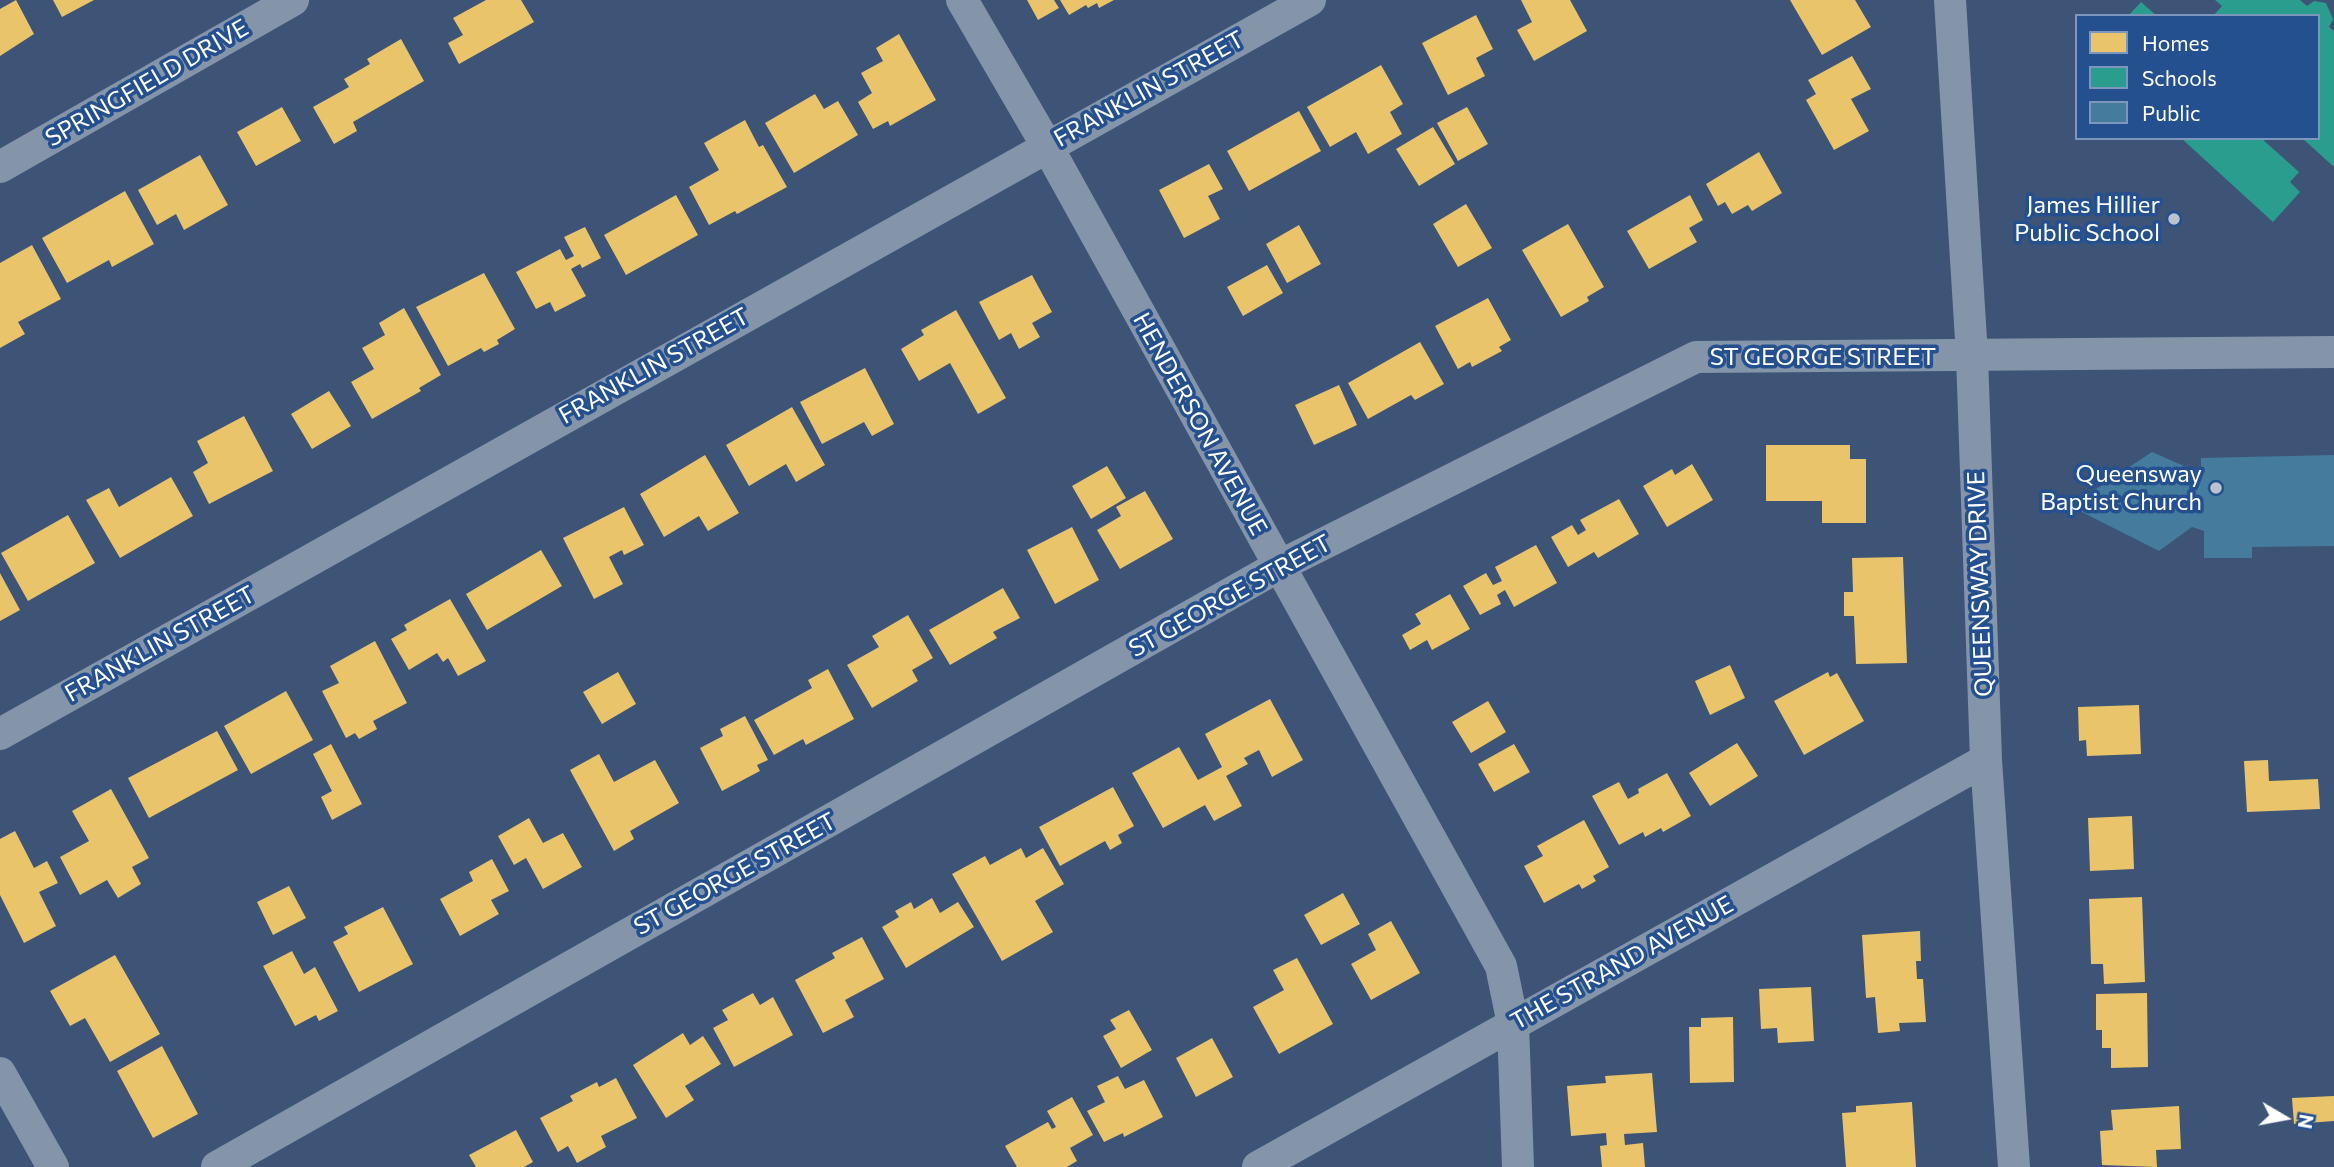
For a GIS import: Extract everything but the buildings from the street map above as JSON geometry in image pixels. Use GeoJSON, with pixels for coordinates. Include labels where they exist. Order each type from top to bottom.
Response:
{"type":"FeatureCollection","features":[{"type":"Feature","properties":{"kind":"street","name":"SPRINGFIELD DRIVE"},"geometry":{"type":"LineString","coordinates":[[0,167],[293,0]]}},
{"type":"Feature","properties":{"kind":"street","name":"HENDERSON AVENUE"},"geometry":{"type":"LineString","coordinates":[[962,0],[1047,146],[1501,966],[1513,1024],[1518,1167]]}},
{"type":"Feature","properties":{"kind":"street","name":"FRANKLIN STREET"},"geometry":{"type":"LineString","coordinates":[[0,734],[1310,0]]}},
{"type":"Feature","properties":{"kind":"street","name":"QUEENSWAY DRIVE"},"geometry":{"type":"LineString","coordinates":[[1950,0],[1972,356],[1986,760],[2014,1167]]}},
{"type":"Feature","properties":{"kind":"street","name":"ST GEORGE STREET"},"geometry":{"type":"LineString","coordinates":[[217,1167],[1279,566],[1696,358],[2334,352]]}},
{"type":"Feature","properties":{"kind":"street","name":"THE STRAND AVENUE"},"geometry":{"type":"LineString","coordinates":[[1258,1167],[1986,760]]}},
{"type":"Feature","properties":{"kind":"street"},"geometry":{"type":"LineString","coordinates":[[0,1073],[53,1167]]}},
{"type":"Feature","properties":{"kind":"place","name":"James Hillier Public School"},"geometry":{"type":"Point","coordinates":[2174,219]}},
{"type":"Feature","properties":{"kind":"place","name":"Queensway Baptist Church"},"geometry":{"type":"Point","coordinates":[2216,488]}}]}
